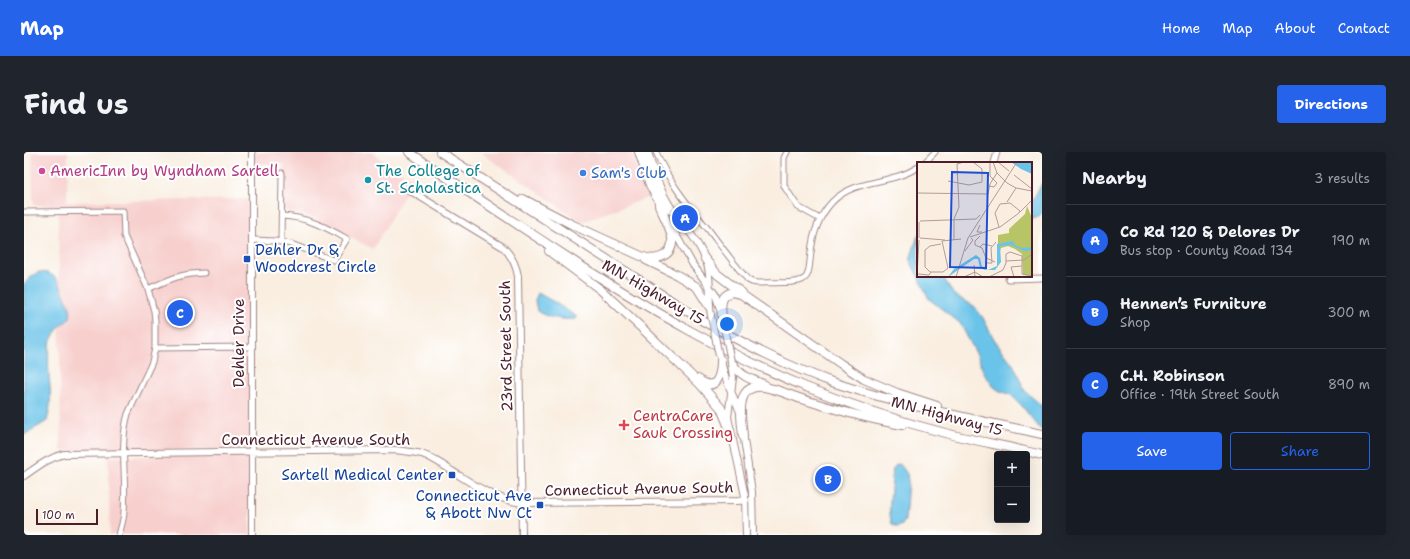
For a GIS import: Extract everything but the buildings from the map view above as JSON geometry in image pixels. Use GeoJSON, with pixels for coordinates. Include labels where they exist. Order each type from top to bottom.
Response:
{"type":"FeatureCollection","features":[{"type":"Feature","properties":{"kind":"highway","name":"MN Highway 15"},"geometry":{"type":"LineString","coordinates":[[409,152],[497,212],[633,298],[729,352],[775,374],[827,395],[886,415],[947,433],[1040,454]]}},
{"type":"Feature","properties":{"kind":"highway","name":"MN Highway 15"},"geometry":{"type":"LineString","coordinates":[[440,152],[703,321],[780,361],[831,382],[888,399],[1010,428],[1042,434]]}},
{"type":"Feature","properties":{"kind":"highway"},"geometry":{"type":"LineString","coordinates":[[474,174],[693,284],[701,291],[710,306]]}},
{"type":"Feature","properties":{"kind":"highway"},"geometry":{"type":"LineString","coordinates":[[622,248],[652,259],[660,258],[669,251],[672,243],[671,234],[659,205]]}},
{"type":"Feature","properties":{"kind":"highway"},"geometry":{"type":"LineString","coordinates":[[497,212],[601,290],[721,408],[730,430]]}},
{"type":"Feature","properties":{"kind":"highway"},"geometry":{"type":"LineString","coordinates":[[705,259],[716,274],[864,379],[897,393],[1010,428]]}},
{"type":"Feature","properties":{"kind":"highway"},"geometry":{"type":"LineString","coordinates":[[722,320],[721,302],[726,294],[734,293],[746,296]]}},
{"type":"Feature","properties":{"kind":"highway"},"geometry":{"type":"LineString","coordinates":[[684,370],[701,382],[708,384],[714,383],[718,381],[720,374],[720,358]]}},
{"type":"Feature","properties":{"kind":"highway"},"geometry":{"type":"LineString","coordinates":[[731,362],[743,376],[776,390]]}},
{"type":"Feature","properties":{"kind":"highway"},"geometry":{"type":"LineString","coordinates":[[743,436],[742,401],[744,395],[750,389],[756,387],[776,390],[886,422],[947,433]]}},
{"type":"Feature","properties":{"kind":"street","name":"Dehler Drive"},"geometry":{"type":"LineString","coordinates":[[252,152],[252,535]]}},
{"type":"Feature","properties":{"kind":"street"},"geometry":{"type":"LineString","coordinates":[[638,152],[649,185],[659,205],[693,265],[715,294],[733,374],[728,411],[730,430],[746,500],[746,535]]}},
{"type":"Feature","properties":{"kind":"street"},"geometry":{"type":"LineString","coordinates":[[642,152],[654,184],[667,211],[671,213],[675,212],[688,204]]}},
{"type":"Feature","properties":{"kind":"street"},"geometry":{"type":"LineString","coordinates":[[648,152],[660,187],[699,248],[708,267],[711,316],[720,358],[731,392],[740,412],[752,492],[753,535]]}},
{"type":"Feature","properties":{"kind":"street"},"geometry":{"type":"LineString","coordinates":[[656,152],[673,184],[744,275],[752,282],[795,282],[803,279],[808,274],[814,236],[820,219],[833,201],[848,191],[865,184],[896,178],[917,168]]}},
{"type":"Feature","properties":{"kind":"street"},"geometry":{"type":"LineString","coordinates":[[787,152],[784,158],[784,186],[798,207],[820,219]]}},
{"type":"Feature","properties":{"kind":"street"},"geometry":{"type":"LineString","coordinates":[[925,162],[935,152]]}},
{"type":"Feature","properties":{"kind":"street"},"geometry":{"type":"LineString","coordinates":[[994,162],[997,152]]}},
{"type":"Feature","properties":{"kind":"street"},"geometry":{"type":"LineString","coordinates":[[281,241],[282,173]]}},
{"type":"Feature","properties":{"kind":"street","name":"23rd Street South"},"geometry":{"type":"LineString","coordinates":[[409,190],[503,247],[509,253],[517,268],[522,535]]}},
{"type":"Feature","properties":{"kind":"street"},"geometry":{"type":"LineString","coordinates":[[24,212],[123,211],[124,236],[148,289],[154,311],[155,348],[152,362],[128,414],[124,432],[124,511],[119,535]]}},
{"type":"Feature","properties":{"kind":"street"},"geometry":{"type":"LineString","coordinates":[[253,240],[281,241],[332,260],[347,240],[312,222],[282,216]]}},
{"type":"Feature","properties":{"kind":"street"},"geometry":{"type":"LineString","coordinates":[[148,289],[175,277],[186,274],[204,273]]}},
{"type":"Feature","properties":{"kind":"street"},"geometry":{"type":"LineString","coordinates":[[1008,279],[1042,278]]}},
{"type":"Feature","properties":{"kind":"street"},"geometry":{"type":"LineString","coordinates":[[155,348],[252,347]]}},
{"type":"Feature","properties":{"kind":"street","name":"Connecticut Avenue South"},"geometry":{"type":"LineString","coordinates":[[24,476],[40,464],[64,454],[395,450],[423,455],[438,462],[486,492],[503,500],[522,503],[746,500]]}},
{"type":"Feature","properties":{"kind":"shaded area"},"geometry":{"type":"Polygon","coordinates":[[[32,152],[68,152],[67,202],[249,199],[252,449],[61,451],[58,206],[33,205],[32,152]]]}},
{"type":"Feature","properties":{"kind":"shaded area"},"geometry":{"type":"Polygon","coordinates":[[[254,152],[371,152],[413,180],[373,249],[311,217],[283,210],[284,164],[254,164],[254,152]]]}},
{"type":"Feature","properties":{"kind":"shaded area"},"geometry":{"type":"Polygon","coordinates":[[[480,152],[632,152],[647,198],[582,222],[480,152]]]}},
{"type":"Feature","properties":{"kind":"shaded area"},"geometry":{"type":"Polygon","coordinates":[[[251,454],[250,535],[110,535],[108,457],[251,454]]]}},
{"type":"Feature","properties":{"kind":"water"},"geometry":{"type":"Polygon","coordinates":[[[1042,183],[1042,212],[1040,216],[1032,220],[1032,201],[1042,183]]]}},
{"type":"Feature","properties":{"kind":"water"},"geometry":{"type":"Polygon","coordinates":[[[917,238],[917,274],[910,260],[917,238]]]}},
{"type":"Feature","properties":{"kind":"water"},"geometry":{"type":"Polygon","coordinates":[[[39,272],[50,274],[57,280],[69,305],[71,314],[68,320],[57,330],[49,346],[48,358],[50,403],[47,421],[24,435],[24,284],[39,272]]]}},
{"type":"Feature","properties":{"kind":"water"},"geometry":{"type":"Polygon","coordinates":[[[918,277],[945,277],[945,280],[954,295],[974,306],[983,318],[994,339],[1014,366],[1025,391],[1042,406],[1042,431],[1011,395],[994,387],[985,375],[978,357],[960,323],[929,299],[918,277]]]}},
{"type":"Feature","properties":{"kind":"water"},"geometry":{"type":"Polygon","coordinates":[[[538,293],[577,317],[576,319],[555,318],[537,311],[535,300],[538,293]]]}},
{"type":"Feature","properties":{"kind":"water"},"geometry":{"type":"Polygon","coordinates":[[[900,464],[907,474],[908,481],[905,520],[902,525],[898,527],[892,524],[890,505],[893,469],[896,465],[900,464]]]}},
{"type":"Feature","properties":{"kind":"place","name":"AmericInn by Wyndham Sartell"},"geometry":{"type":"Point","coordinates":[42,171]}},
{"type":"Feature","properties":{"kind":"place","name":"Sam's Club"},"geometry":{"type":"Point","coordinates":[583,173]}},
{"type":"Feature","properties":{"kind":"place","name":"The College of St. Scholastica"},"geometry":{"type":"Point","coordinates":[368,180]}},
{"type":"Feature","properties":{"kind":"place","name":"Co Rd 120 & Delores Dr"},"geometry":{"type":"Point","coordinates":[685,218]}},
{"type":"Feature","properties":{"kind":"place","name":"Dehler Dr & Woodcrest Circle"},"geometry":{"type":"Point","coordinates":[247,259]}},
{"type":"Feature","properties":{"kind":"place","name":"C.H. Robinson"},"geometry":{"type":"Point","coordinates":[180,313]}},
{"type":"Feature","properties":{"kind":"place","name":"CentraCare Sauk Crossing"},"geometry":{"type":"Point","coordinates":[624,425]}},
{"type":"Feature","properties":{"kind":"place","name":"Sartell Medical Center"},"geometry":{"type":"Point","coordinates":[452,475]}},
{"type":"Feature","properties":{"kind":"place","name":"Hennen’s Furniture"},"geometry":{"type":"Point","coordinates":[828,479]}},
{"type":"Feature","properties":{"kind":"place","name":"Connecticut Ave & Abott Nw Ct"},"geometry":{"type":"Point","coordinates":[540,505]}}]}
